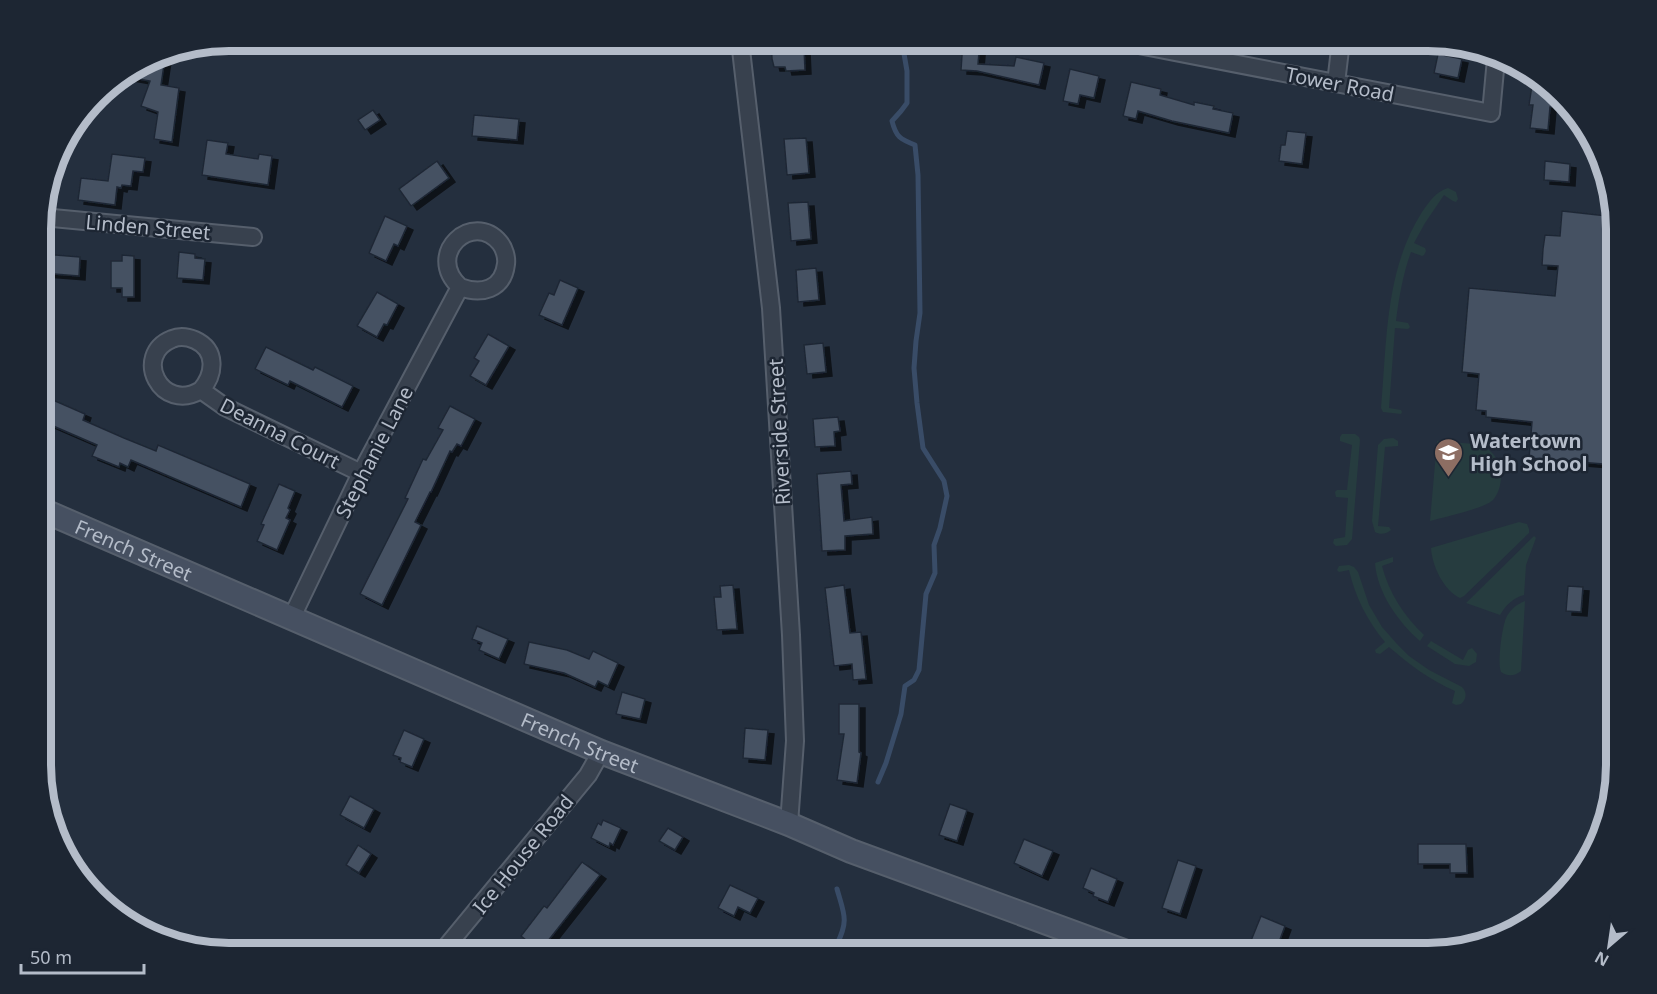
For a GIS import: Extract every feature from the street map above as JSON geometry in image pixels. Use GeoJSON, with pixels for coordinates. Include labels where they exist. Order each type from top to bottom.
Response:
{"type":"FeatureCollection","features":[{"type":"Feature","properties":{"kind":"street","name":"Riverside Street"},"geometry":{"type":"LineString","coordinates":[[741,51],[773,332],[792,647],[795,741],[789,824]]}},
{"type":"Feature","properties":{"kind":"street","name":"Tower Road"},"geometry":{"type":"LineString","coordinates":[[1200,51],[1336,83],[1491,113],[1495,65]]}},
{"type":"Feature","properties":{"kind":"street"},"geometry":{"type":"LineString","coordinates":[[1336,83],[1340,51]]}},
{"type":"Feature","properties":{"kind":"street","name":"Linden Street"},"geometry":{"type":"LineString","coordinates":[[52,218],[253,237]]}},
{"type":"Feature","properties":{"kind":"street","name":"Stephanie Lane"},"geometry":{"type":"LineString","coordinates":[[291,619],[361,473],[460,287]]}},
{"type":"Feature","properties":{"kind":"street","name":"Deanna Court"},"geometry":{"type":"LineString","coordinates":[[201,390],[225,407],[361,473]]}},
{"type":"Feature","properties":{"kind":"street","name":"French Street"},"geometry":{"type":"LineString","coordinates":[[51,514],[601,752],[789,824],[851,851],[1102,943]]}},
{"type":"Feature","properties":{"kind":"street","name":"Ice House Road"},"geometry":{"type":"LineString","coordinates":[[449,943],[588,775],[601,752]]}},
{"type":"Feature","properties":{"kind":"green space"},"geometry":{"type":"Polygon","coordinates":[[[1448,188],[1456,192],[1458,199],[1456,202],[1444,195],[1425,223],[1414,243],[1425,248],[1426,251],[1422,256],[1411,252],[1402,286],[1396,321],[1408,323],[1410,327],[1408,329],[1395,328],[1389,408],[1402,412],[1401,414],[1383,412],[1381,408],[1387,332],[1394,282],[1410,234],[1422,212],[1436,194],[1448,188]]]}},
{"type":"Feature","properties":{"kind":"green space"},"geometry":{"type":"Polygon","coordinates":[[[1342,434],[1355,434],[1360,440],[1352,539],[1347,545],[1336,546],[1333,543],[1334,539],[1345,537],[1348,498],[1336,497],[1335,492],[1347,490],[1352,445],[1340,441],[1342,434]]]}},
{"type":"Feature","properties":{"kind":"green space"},"geometry":{"type":"Polygon","coordinates":[[[1393,438],[1398,441],[1398,446],[1385,447],[1378,526],[1389,527],[1391,530],[1379,534],[1375,532],[1372,521],[1378,445],[1384,439],[1393,438]]]}},
{"type":"Feature","properties":{"kind":"green space"},"geometry":{"type":"Polygon","coordinates":[[[1437,441],[1475,444],[1493,454],[1499,464],[1501,478],[1498,492],[1493,500],[1472,510],[1430,521],[1437,441]]]}},
{"type":"Feature","properties":{"kind":"green space"},"geometry":{"type":"Polygon","coordinates":[[[1519,522],[1527,524],[1529,533],[1464,596],[1460,598],[1454,595],[1436,570],[1431,548],[1519,522]]]}},
{"type":"Feature","properties":{"kind":"green space"},"geometry":{"type":"Polygon","coordinates":[[[1534,536],[1536,538],[1526,565],[1524,595],[1510,602],[1500,615],[1466,603],[1534,536]]]}},
{"type":"Feature","properties":{"kind":"green space"},"geometry":{"type":"Polygon","coordinates":[[[1393,557],[1393,562],[1382,566],[1385,576],[1398,604],[1424,635],[1420,641],[1397,616],[1380,585],[1375,563],[1393,557]]]}},
{"type":"Feature","properties":{"kind":"green space"},"geometry":{"type":"Polygon","coordinates":[[[1349,565],[1358,572],[1369,605],[1382,627],[1409,656],[1429,670],[1462,687],[1466,696],[1461,704],[1452,703],[1455,691],[1420,672],[1389,647],[1380,654],[1376,653],[1375,650],[1385,642],[1362,608],[1349,570],[1339,572],[1337,570],[1339,566],[1349,565]]]}},
{"type":"Feature","properties":{"kind":"green space"},"geometry":{"type":"Polygon","coordinates":[[[1525,601],[1521,671],[1514,675],[1506,675],[1501,672],[1500,667],[1503,627],[1510,611],[1525,601]]]}},
{"type":"Feature","properties":{"kind":"green space"},"geometry":{"type":"Polygon","coordinates":[[[1431,641],[1463,660],[1468,650],[1472,648],[1477,654],[1476,662],[1469,666],[1455,664],[1427,646],[1431,641]]]}},
{"type":"Feature","properties":{"kind":"building"},"geometry":{"type":"Polygon","coordinates":[[[772,51],[804,51],[805,70],[786,71],[785,67],[774,67],[772,51]]]}},
{"type":"Feature","properties":{"kind":"building"},"geometry":{"type":"Polygon","coordinates":[[[962,51],[979,51],[978,64],[1014,66],[1016,57],[1044,63],[1039,85],[977,71],[961,70],[962,51]]]}},
{"type":"Feature","properties":{"kind":"building"},"geometry":{"type":"Polygon","coordinates":[[[1438,54],[1462,59],[1458,78],[1434,73],[1438,54]]]}},
{"type":"Feature","properties":{"kind":"building"},"geometry":{"type":"Polygon","coordinates":[[[164,64],[161,85],[179,88],[172,142],[154,139],[158,112],[141,106],[150,81],[135,78],[164,64]]]}},
{"type":"Feature","properties":{"kind":"building"},"geometry":{"type":"Polygon","coordinates":[[[1070,69],[1099,76],[1094,98],[1080,95],[1078,104],[1063,101],[1070,69]]]}},
{"type":"Feature","properties":{"kind":"building"},"geometry":{"type":"Polygon","coordinates":[[[1131,82],[1161,89],[1160,95],[1194,105],[1194,102],[1214,106],[1213,109],[1233,113],[1229,133],[1138,111],[1136,119],[1123,116],[1131,82]]]}},
{"type":"Feature","properties":{"kind":"building"},"geometry":{"type":"Polygon","coordinates":[[[1532,85],[1558,108],[1550,107],[1548,130],[1530,128],[1533,105],[1529,105],[1532,85]]]}},
{"type":"Feature","properties":{"kind":"building"},"geometry":{"type":"Polygon","coordinates":[[[373,110],[380,120],[365,130],[358,120],[373,110]]]}},
{"type":"Feature","properties":{"kind":"building"},"geometry":{"type":"Polygon","coordinates":[[[474,115],[519,119],[517,140],[472,136],[474,115]]]}},
{"type":"Feature","properties":{"kind":"building"},"geometry":{"type":"Polygon","coordinates":[[[1287,131],[1306,133],[1302,164],[1279,161],[1281,145],[1285,145],[1287,131]]]}},
{"type":"Feature","properties":{"kind":"building"},"geometry":{"type":"Polygon","coordinates":[[[806,138],[809,173],[787,175],[784,139],[806,138]]]}},
{"type":"Feature","properties":{"kind":"building"},"geometry":{"type":"Polygon","coordinates":[[[207,140],[228,143],[226,154],[258,159],[259,154],[272,156],[268,185],[202,175],[207,140]]]}},
{"type":"Feature","properties":{"kind":"building"},"geometry":{"type":"Polygon","coordinates":[[[112,154],[145,158],[143,172],[133,171],[131,186],[117,187],[115,205],[78,200],[81,178],[108,181],[112,154]]]}},
{"type":"Feature","properties":{"kind":"building"},"geometry":{"type":"Polygon","coordinates":[[[437,161],[449,178],[411,206],[399,189],[437,161]]]}},
{"type":"Feature","properties":{"kind":"building"},"geometry":{"type":"Polygon","coordinates":[[[1545,161],[1570,164],[1569,182],[1544,180],[1545,161]]]}},
{"type":"Feature","properties":{"kind":"building"},"geometry":{"type":"Polygon","coordinates":[[[808,202],[811,239],[791,241],[788,203],[808,202]]]}},
{"type":"Feature","properties":{"kind":"building"},"geometry":{"type":"Polygon","coordinates":[[[1562,211],[1606,216],[1606,464],[1529,458],[1532,422],[1486,417],[1486,411],[1476,410],[1479,374],[1462,372],[1469,288],[1555,296],[1558,266],[1542,265],[1543,249],[1545,235],[1560,236],[1562,211]]]}},
{"type":"Feature","properties":{"kind":"building"},"geometry":{"type":"Polygon","coordinates":[[[385,216],[407,226],[398,246],[394,244],[386,261],[369,253],[385,216]]]}},
{"type":"Feature","properties":{"kind":"building"},"geometry":{"type":"Polygon","coordinates":[[[179,252],[195,254],[195,258],[205,259],[203,280],[177,278],[179,252]]]}},
{"type":"Feature","properties":{"kind":"building"},"geometry":{"type":"Polygon","coordinates":[[[51,255],[80,257],[79,276],[51,274],[51,255]]]}},
{"type":"Feature","properties":{"kind":"building"},"geometry":{"type":"Polygon","coordinates":[[[122,255],[134,256],[134,297],[122,297],[122,288],[111,288],[111,261],[122,261],[122,255]]]}},
{"type":"Feature","properties":{"kind":"building"},"geometry":{"type":"Polygon","coordinates":[[[816,268],[819,300],[798,302],[796,270],[816,268]]]}},
{"type":"Feature","properties":{"kind":"building"},"geometry":{"type":"Polygon","coordinates":[[[560,280],[578,288],[562,325],[539,315],[549,293],[554,295],[560,280]]]}},
{"type":"Feature","properties":{"kind":"building"},"geometry":{"type":"Polygon","coordinates":[[[377,292],[398,304],[387,325],[384,324],[377,337],[357,326],[377,292]]]}},
{"type":"Feature","properties":{"kind":"building"},"geometry":{"type":"Polygon","coordinates":[[[488,334],[509,346],[486,385],[470,376],[479,361],[474,358],[488,334]]]}},
{"type":"Feature","properties":{"kind":"building"},"geometry":{"type":"Polygon","coordinates":[[[823,343],[826,372],[807,374],[804,345],[823,343]]]}},
{"type":"Feature","properties":{"kind":"building"},"geometry":{"type":"Polygon","coordinates":[[[266,347],[353,386],[342,407],[290,381],[288,385],[255,369],[266,347]]]}},
{"type":"Feature","properties":{"kind":"building"},"geometry":{"type":"Polygon","coordinates":[[[53,400],[85,414],[83,420],[124,438],[156,451],[158,445],[250,484],[241,507],[131,460],[128,467],[120,463],[119,467],[92,456],[97,445],[51,425],[53,400]]]}},
{"type":"Feature","properties":{"kind":"building"},"geometry":{"type":"Polygon","coordinates":[[[450,406],[475,419],[461,446],[457,444],[452,452],[450,451],[415,522],[421,525],[382,605],[360,594],[408,499],[405,498],[423,459],[426,460],[443,430],[438,428],[450,406]]]}},
{"type":"Feature","properties":{"kind":"building"},"geometry":{"type":"Polygon","coordinates":[[[838,417],[840,431],[834,432],[835,446],[815,447],[813,419],[838,417]]]}},
{"type":"Feature","properties":{"kind":"building"},"geometry":{"type":"Polygon","coordinates":[[[851,471],[852,484],[841,485],[844,521],[872,517],[873,534],[845,536],[845,550],[822,551],[817,474],[851,471]]]}},
{"type":"Feature","properties":{"kind":"building"},"geometry":{"type":"Polygon","coordinates":[[[279,484],[295,491],[286,518],[290,520],[277,550],[257,541],[264,525],[261,524],[279,484]]]}},
{"type":"Feature","properties":{"kind":"building"},"geometry":{"type":"Polygon","coordinates":[[[733,585],[737,629],[717,630],[714,597],[721,597],[720,586],[733,585]]]}},
{"type":"Feature","properties":{"kind":"building"},"geometry":{"type":"Polygon","coordinates":[[[844,585],[850,633],[861,632],[866,679],[853,680],[852,664],[834,666],[825,588],[844,585]]]}},
{"type":"Feature","properties":{"kind":"building"},"geometry":{"type":"Polygon","coordinates":[[[1568,586],[1583,587],[1581,612],[1566,611],[1568,586]]]}},
{"type":"Feature","properties":{"kind":"building"},"geometry":{"type":"Polygon","coordinates":[[[477,626],[508,639],[499,659],[479,650],[482,643],[472,639],[477,626]]]}},
{"type":"Feature","properties":{"kind":"building"},"geometry":{"type":"Polygon","coordinates":[[[529,642],[567,650],[589,659],[593,651],[618,663],[608,686],[598,681],[595,687],[564,673],[524,664],[529,642]]]}},
{"type":"Feature","properties":{"kind":"building"},"geometry":{"type":"Polygon","coordinates":[[[622,692],[645,699],[640,719],[616,714],[622,692]]]}},
{"type":"Feature","properties":{"kind":"building"},"geometry":{"type":"Polygon","coordinates":[[[839,704],[859,704],[859,752],[861,753],[857,783],[837,780],[844,734],[839,734],[839,704]]]}},
{"type":"Feature","properties":{"kind":"building"},"geometry":{"type":"Polygon","coordinates":[[[745,728],[768,730],[765,760],[743,758],[745,728]]]}},
{"type":"Feature","properties":{"kind":"building"},"geometry":{"type":"Polygon","coordinates":[[[404,730],[424,739],[412,767],[400,762],[401,758],[393,755],[404,730]]]}},
{"type":"Feature","properties":{"kind":"building"},"geometry":{"type":"Polygon","coordinates":[[[350,796],[374,809],[364,828],[340,815],[350,796]]]}},
{"type":"Feature","properties":{"kind":"building"},"geometry":{"type":"Polygon","coordinates":[[[950,804],[967,810],[957,841],[939,835],[950,804]]]}},
{"type":"Feature","properties":{"kind":"building"},"geometry":{"type":"Polygon","coordinates":[[[603,820],[621,828],[613,845],[610,843],[609,847],[591,838],[598,823],[601,825],[603,820]]]}},
{"type":"Feature","properties":{"kind":"building"},"geometry":{"type":"Polygon","coordinates":[[[668,828],[683,837],[675,850],[659,841],[668,828]]]}},
{"type":"Feature","properties":{"kind":"building"},"geometry":{"type":"Polygon","coordinates":[[[1024,839],[1053,851],[1042,876],[1014,863],[1024,839]]]}},
{"type":"Feature","properties":{"kind":"building"},"geometry":{"type":"Polygon","coordinates":[[[1418,844],[1466,844],[1467,873],[1450,873],[1450,864],[1418,864],[1418,844]]]}},
{"type":"Feature","properties":{"kind":"building"},"geometry":{"type":"Polygon","coordinates":[[[358,845],[371,854],[359,873],[346,865],[358,845]]]}},
{"type":"Feature","properties":{"kind":"building"},"geometry":{"type":"Polygon","coordinates":[[[1178,860],[1196,866],[1180,914],[1162,908],[1178,860]]]}},
{"type":"Feature","properties":{"kind":"building"},"geometry":{"type":"Polygon","coordinates":[[[582,862],[600,875],[546,943],[530,943],[521,936],[544,906],[547,908],[582,862]]]}},
{"type":"Feature","properties":{"kind":"building"},"geometry":{"type":"Polygon","coordinates":[[[1091,868],[1117,879],[1108,902],[1093,896],[1094,893],[1083,888],[1091,868]]]}},
{"type":"Feature","properties":{"kind":"building"},"geometry":{"type":"Polygon","coordinates":[[[730,885],[758,898],[750,913],[738,907],[734,916],[718,908],[730,885]]]}},
{"type":"Feature","properties":{"kind":"building"},"geometry":{"type":"Polygon","coordinates":[[[1261,916],[1285,926],[1279,943],[1250,943],[1261,916]]]}},
{"type":"Feature","properties":{"kind":"waterway"},"geometry":{"type":"LineString","coordinates":[[878,782],[901,714],[905,686],[914,680],[919,670],[926,594],[935,573],[934,545],[947,496],[944,481],[923,448],[917,403],[914,368],[920,313],[918,175],[915,145],[899,137],[892,121],[907,103],[907,71],[904,51]]}},
{"type":"Feature","properties":{"kind":"waterway"},"geometry":{"type":"LineString","coordinates":[[837,889],[844,917],[843,929],[837,943]]}},
{"type":"Feature","properties":{"kind":"place","name":"Watertown High School"},"geometry":{"type":"Point","coordinates":[1449,478]}}]}
